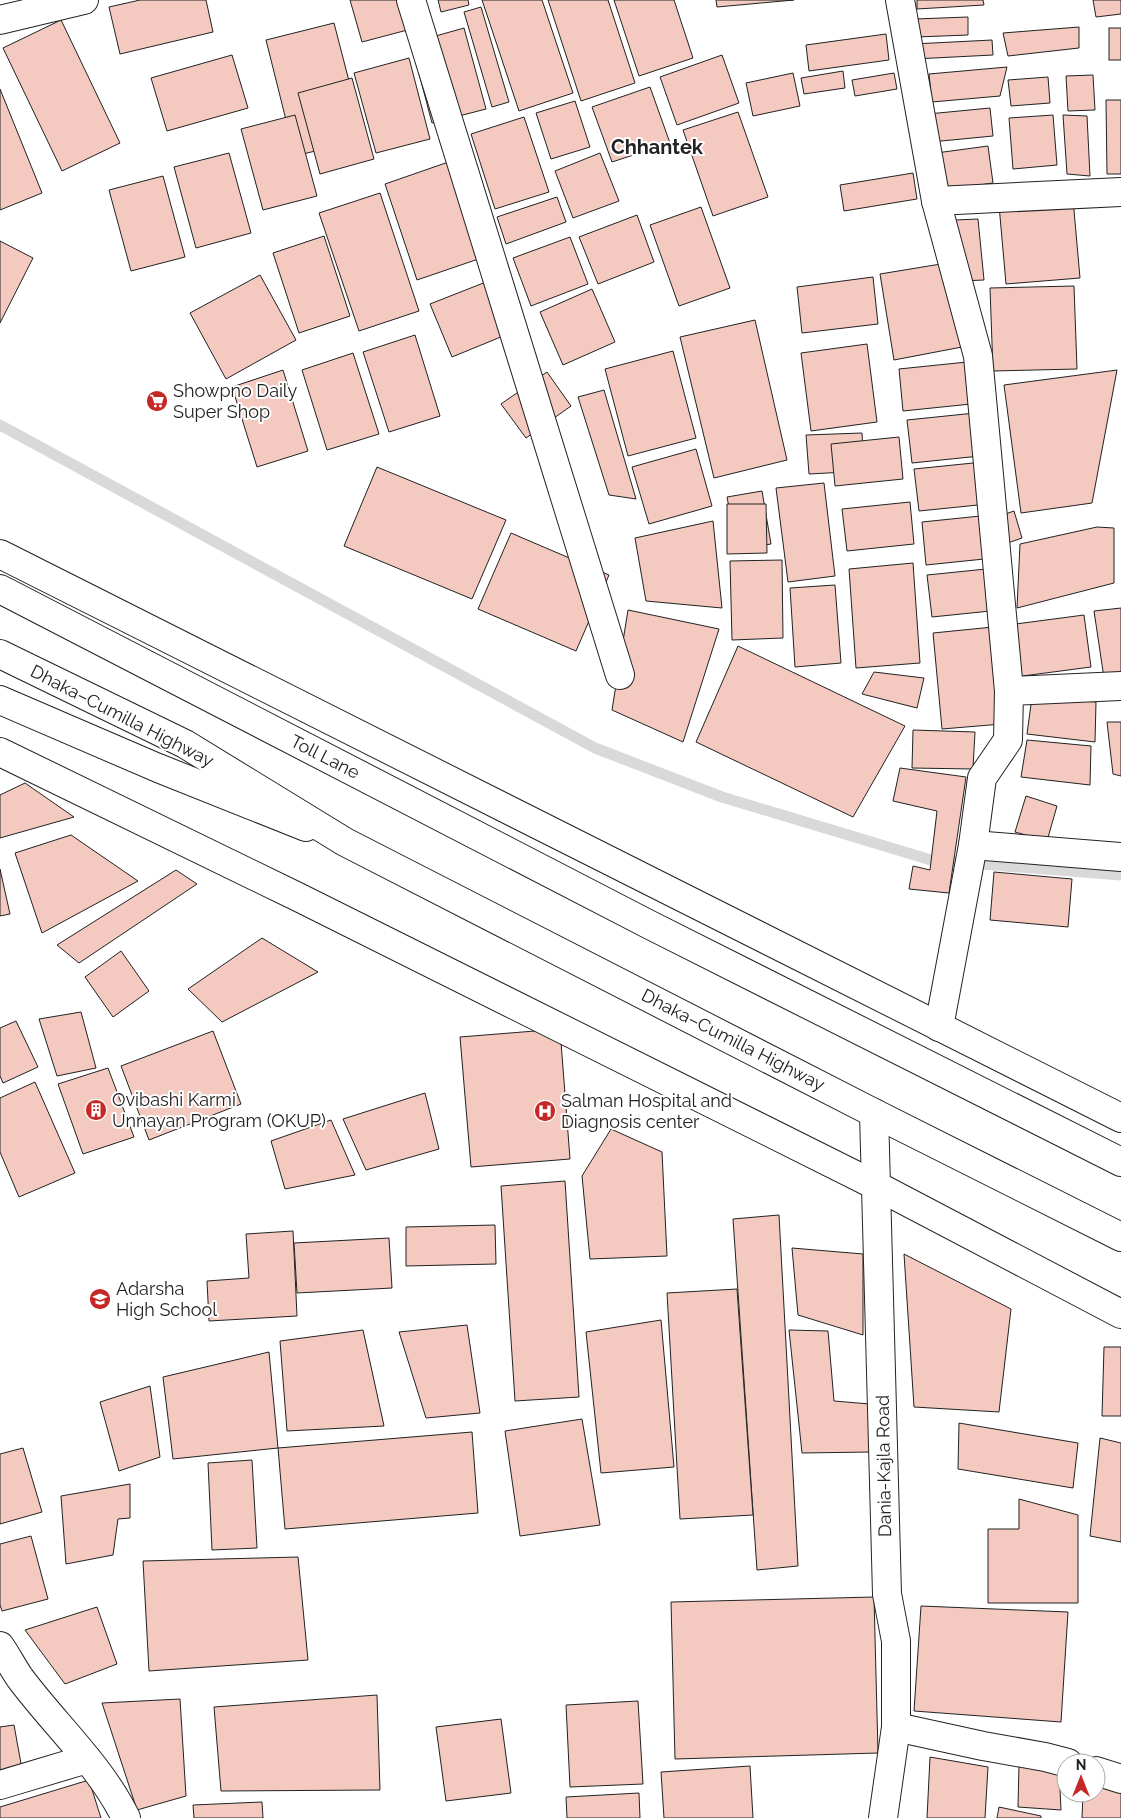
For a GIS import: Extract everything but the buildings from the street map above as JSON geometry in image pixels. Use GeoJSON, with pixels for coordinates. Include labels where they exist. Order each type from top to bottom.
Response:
{"type":"FeatureCollection","features":[{"type":"Feature","properties":{"kind":"main road"},"geometry":{"type":"LineString","coordinates":[[0,20],[84,0]]}},
{"type":"Feature","properties":{"kind":"main road"},"geometry":{"type":"LineString","coordinates":[[411,0],[620,675]]}},
{"type":"Feature","properties":{"kind":"main road"},"geometry":{"type":"LineString","coordinates":[[900,0],[936,201],[978,356],[1009,691],[1008,740],[982,778],[973,847],[939,1027]]}},
{"type":"Feature","properties":{"kind":"main road"},"geometry":{"type":"LineString","coordinates":[[936,201],[1121,192]]}},
{"type":"Feature","properties":{"kind":"main road"},"geometry":{"type":"LineString","coordinates":[[0,554],[1121,1118]]}},
{"type":"Feature","properties":{"kind":"main road","name":"Toll Lane"},"geometry":{"type":"LineString","coordinates":[[0,589],[650,925],[1121,1162]]}},
{"type":"Feature","properties":{"kind":"main road","name":"Dhaka–Cumilla Highway"},"geometry":{"type":"LineString","coordinates":[[0,654],[185,744],[345,842],[874,1113],[1121,1237]]}},
{"type":"Feature","properties":{"kind":"main road"},"geometry":{"type":"LineString","coordinates":[[1009,691],[1121,686]]}},
{"type":"Feature","properties":{"kind":"main road","name":"Dhaka–Cumilla Highway"},"geometry":{"type":"LineString","coordinates":[[0,700],[158,768],[345,842]]}},
{"type":"Feature","properties":{"kind":"main road"},"geometry":{"type":"LineString","coordinates":[[0,752],[298,897],[877,1186],[1121,1314]]}},
{"type":"Feature","properties":{"kind":"main road"},"geometry":{"type":"LineString","coordinates":[[973,847],[1121,857]]}},
{"type":"Feature","properties":{"kind":"main road","name":"Dania-Kajla Road"},"geometry":{"type":"LineString","coordinates":[[874,1113],[887,1594],[896,1641],[896,1727],[883,1818]]}},
{"type":"Feature","properties":{"kind":"main road"},"geometry":{"type":"LineString","coordinates":[[0,1646],[19,1677],[87,1759],[120,1805],[126,1818]]}},
{"type":"Feature","properties":{"kind":"main road"},"geometry":{"type":"LineString","coordinates":[[896,1727],[1056,1760]]}},
{"type":"Feature","properties":{"kind":"main road"},"geometry":{"type":"LineString","coordinates":[[0,1786],[87,1759]]}},
{"type":"Feature","properties":{"kind":"main road"},"geometry":{"type":"LineString","coordinates":[[1106,1774],[1121,1779]]}},
{"type":"Feature","properties":{"kind":"waterway"},"geometry":{"type":"LineString","coordinates":[[0,425],[595,748],[722,797],[931,860],[1121,875]]}},
{"type":"Feature","properties":{"kind":"place","name":"Showpno Daily Super Shop"},"geometry":{"type":"Point","coordinates":[157,401]}},
{"type":"Feature","properties":{"kind":"place","name":"Ovibashi Karmi Unnayan Program (OKUP)"},"geometry":{"type":"Point","coordinates":[96,1110]}},
{"type":"Feature","properties":{"kind":"place","name":"Salman Hospital and Diagnosis center"},"geometry":{"type":"Point","coordinates":[545,1111]}},
{"type":"Feature","properties":{"kind":"place","name":"Adarsha High School"},"geometry":{"type":"Point","coordinates":[100,1299]}},
{"type":"Feature","properties":{"kind":"district","name":"Chhantek"},"geometry":{"type":"Point","coordinates":[657,147]}}]}
